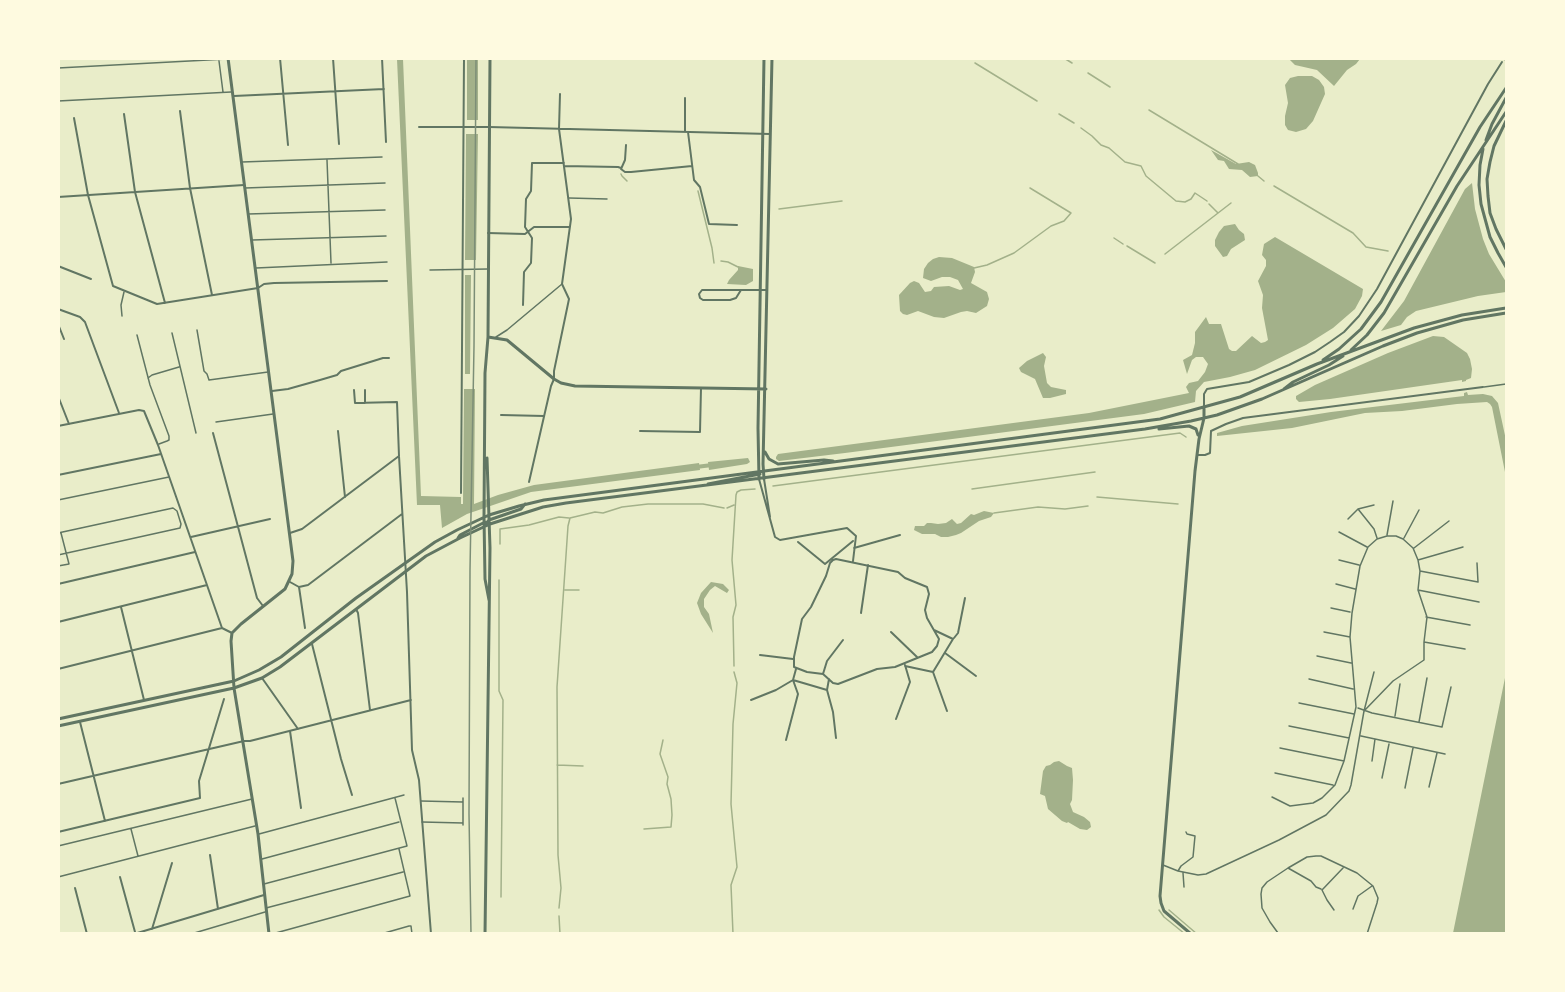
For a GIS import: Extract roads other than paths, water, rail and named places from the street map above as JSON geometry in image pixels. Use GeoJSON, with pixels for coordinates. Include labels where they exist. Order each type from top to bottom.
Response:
{"type":"FeatureCollection","features":[{"type":"Feature","properties":{"kind":"street"},"geometry":{"type":"LineString","coordinates":[[280,58],[288,145]]}},
{"type":"Feature","properties":{"kind":"street"},"geometry":{"type":"LineString","coordinates":[[333,58],[339,144]]}},
{"type":"Feature","properties":{"kind":"street"},"geometry":{"type":"LineString","coordinates":[[382,58],[386,142]]}},
{"type":"Feature","properties":{"kind":"street"},"geometry":{"type":"LineString","coordinates":[[461,493],[464,58]]}},
{"type":"Feature","properties":{"kind":"street"},"geometry":{"type":"LineString","coordinates":[[489,600],[485,579],[484,517],[486,508],[485,373],[488,337],[490,58]]}},
{"type":"Feature","properties":{"kind":"street"},"geometry":{"type":"LineString","coordinates":[[764,58],[759,475],[775,537],[780,540],[847,528],[856,536],[852,562]]}},
{"type":"Feature","properties":{"kind":"street"},"geometry":{"type":"LineString","coordinates":[[771,525],[764,479],[764,450],[772,58]]}},
{"type":"Feature","properties":{"kind":"street"},"geometry":{"type":"LineString","coordinates":[[58,68],[228,59],[293,561],[289,582],[279,594],[232,633],[234,688],[253,799],[270,933],[410,896],[399,848]]}},
{"type":"Feature","properties":{"kind":"street"},"geometry":{"type":"LineString","coordinates":[[219,60],[223,93]]}},
{"type":"Feature","properties":{"kind":"street"},"geometry":{"type":"LineString","coordinates":[[1191,933],[1168,915],[1162,907],[1160,896],[1197,455],[1204,418],[1204,393],[1207,389],[1249,382],[1315,352],[1344,332],[1359,316],[1377,289],[1502,62]]}},
{"type":"Feature","properties":{"kind":"street"},"geometry":{"type":"LineString","coordinates":[[1317,364],[1339,349],[1361,329],[1381,302],[1480,127],[1506,88]]}},
{"type":"Feature","properties":{"kind":"street"},"geometry":{"type":"LineString","coordinates":[[58,102],[223,93],[384,89]]}},
{"type":"Feature","properties":{"kind":"street"},"geometry":{"type":"LineString","coordinates":[[529,482],[554,379],[569,299],[562,284],[571,219],[559,129],[560,94]]}},
{"type":"Feature","properties":{"kind":"street"},"geometry":{"type":"LineString","coordinates":[[685,98],[694,180],[700,186],[709,224],[737,225]]}},
{"type":"Feature","properties":{"kind":"street"},"geometry":{"type":"LineString","coordinates":[[1506,98],[1484,145],[1479,185],[1481,204],[1490,237],[1506,267]]}},
{"type":"Feature","properties":{"kind":"street"},"geometry":{"type":"LineString","coordinates":[[180,111],[190,188],[212,295]]}},
{"type":"Feature","properties":{"kind":"street"},"geometry":{"type":"LineString","coordinates":[[1280,392],[1293,382],[1329,365],[1367,335],[1384,313],[1457,186],[1506,112]]}},
{"type":"Feature","properties":{"kind":"street"},"geometry":{"type":"LineString","coordinates":[[124,114],[135,192],[165,303]]}},
{"type":"Feature","properties":{"kind":"street"},"geometry":{"type":"LineString","coordinates":[[74,118],[88,195],[113,286],[157,304],[258,288],[264,284],[387,281]]}},
{"type":"Feature","properties":{"kind":"street"},"geometry":{"type":"LineString","coordinates":[[1506,121],[1494,146],[1488,187],[1490,213],[1506,249]]}},
{"type":"Feature","properties":{"kind":"street"},"geometry":{"type":"LineString","coordinates":[[419,127],[770,135]]}},
{"type":"Feature","properties":{"kind":"street"},"geometry":{"type":"LineString","coordinates":[[621,169],[626,160],[626,145]]}},
{"type":"Feature","properties":{"kind":"street"},"geometry":{"type":"LineString","coordinates":[[241,162],[382,157]]}},
{"type":"Feature","properties":{"kind":"street"},"geometry":{"type":"LineString","coordinates":[[327,159],[331,264]]}},
{"type":"Feature","properties":{"kind":"street"},"geometry":{"type":"LineString","coordinates":[[524,305],[524,272],[531,264],[532,238],[525,227],[526,199],[531,191],[532,163],[618,166],[625,172],[693,165]]}},
{"type":"Feature","properties":{"kind":"street"},"geometry":{"type":"LineString","coordinates":[[58,197],[190,188],[385,183]]}},
{"type":"Feature","properties":{"kind":"street"},"geometry":{"type":"LineString","coordinates":[[568,198],[607,199]]}},
{"type":"Feature","properties":{"kind":"street"},"geometry":{"type":"LineString","coordinates":[[248,214],[385,210]]}},
{"type":"Feature","properties":{"kind":"street"},"geometry":{"type":"LineString","coordinates":[[488,233],[525,234],[534,227],[569,227]]}},
{"type":"Feature","properties":{"kind":"street"},"geometry":{"type":"LineString","coordinates":[[251,240],[386,236]]}},
{"type":"Feature","properties":{"kind":"street"},"geometry":{"type":"LineString","coordinates":[[255,268],[387,262]]}},
{"type":"Feature","properties":{"kind":"street"},"geometry":{"type":"LineString","coordinates":[[58,266],[91,279]]}},
{"type":"Feature","properties":{"kind":"street"},"geometry":{"type":"LineString","coordinates":[[430,270],[488,269]]}},
{"type":"Feature","properties":{"kind":"street"},"geometry":{"type":"LineString","coordinates":[[495,337],[507,330],[562,284]]}},
{"type":"Feature","properties":{"kind":"street"},"geometry":{"type":"LineString","coordinates":[[741,290],[736,298],[730,300],[703,300],[699,294],[702,290],[741,290],[761,290],[767,290]]}},
{"type":"Feature","properties":{"kind":"street"},"geometry":{"type":"LineString","coordinates":[[715,300],[717,290]]}},
{"type":"Feature","properties":{"kind":"street"},"geometry":{"type":"LineString","coordinates":[[123,316],[121,305],[124,291]]}},
{"type":"Feature","properties":{"kind":"street"},"geometry":{"type":"LineString","coordinates":[[484,525],[489,520],[543,507],[701,486],[759,475],[764,471],[1145,422],[1204,408],[1252,393],[1317,364],[1414,328],[1441,320],[1506,308]]}},
{"type":"Feature","properties":{"kind":"street"},"geometry":{"type":"LineString","coordinates":[[58,309],[80,317],[85,322],[119,413]]}},
{"type":"Feature","properties":{"kind":"street"},"geometry":{"type":"LineString","coordinates":[[58,726],[234,688],[262,678],[280,667],[426,556],[458,539],[460,535],[525,504],[759,475],[764,479],[1145,429],[1204,418],[1280,392],[1417,333],[1463,320],[1506,313]]}},
{"type":"Feature","properties":{"kind":"street"},"geometry":{"type":"LineString","coordinates":[[58,324],[64,339]]}},
{"type":"Feature","properties":{"kind":"street"},"geometry":{"type":"LineString","coordinates":[[196,330],[204,372],[209,380],[269,372]]}},
{"type":"Feature","properties":{"kind":"street"},"geometry":{"type":"LineString","coordinates":[[172,333],[196,433]]}},
{"type":"Feature","properties":{"kind":"street"},"geometry":{"type":"LineString","coordinates":[[137,335],[148,378],[169,436],[169,440],[158,445]]}},
{"type":"Feature","properties":{"kind":"street"},"geometry":{"type":"LineString","coordinates":[[488,337],[507,340],[554,379],[575,386],[766,389]]}},
{"type":"Feature","properties":{"kind":"street"},"geometry":{"type":"LineString","coordinates":[[271,391],[288,389],[389,358]]}},
{"type":"Feature","properties":{"kind":"street"},"geometry":{"type":"LineString","coordinates":[[148,378],[180,367]]}},
{"type":"Feature","properties":{"kind":"street"},"geometry":{"type":"LineString","coordinates":[[1197,455],[1210,453],[1211,431],[1243,418],[1506,384]]}},
{"type":"Feature","properties":{"kind":"street"},"geometry":{"type":"LineString","coordinates":[[640,431],[700,432],[702,388]]}},
{"type":"Feature","properties":{"kind":"street"},"geometry":{"type":"LineString","coordinates":[[354,390],[355,403],[397,402],[412,750],[419,780],[431,933]]}},
{"type":"Feature","properties":{"kind":"street"},"geometry":{"type":"LineString","coordinates":[[365,390],[365,403]]}},
{"type":"Feature","properties":{"kind":"street"},"geometry":{"type":"LineString","coordinates":[[58,396],[69,424]]}},
{"type":"Feature","properties":{"kind":"street"},"geometry":{"type":"LineString","coordinates":[[58,426],[119,413],[144,411],[222,628]]}},
{"type":"Feature","properties":{"kind":"street"},"geometry":{"type":"LineString","coordinates":[[216,422],[274,414]]}},
{"type":"Feature","properties":{"kind":"street"},"geometry":{"type":"LineString","coordinates":[[501,415],[544,416]]}},
{"type":"Feature","properties":{"kind":"street"},"geometry":{"type":"LineString","coordinates":[[1145,429],[1189,426],[1196,429],[1199,440]]}},
{"type":"Feature","properties":{"kind":"street"},"geometry":{"type":"LineString","coordinates":[[338,431],[345,497]]}},
{"type":"Feature","properties":{"kind":"street"},"geometry":{"type":"LineString","coordinates":[[213,433],[257,598],[264,607]]}},
{"type":"Feature","properties":{"kind":"street"},"geometry":{"type":"LineString","coordinates":[[764,450],[769,459],[778,464],[824,460],[838,462]]}},
{"type":"Feature","properties":{"kind":"street"},"geometry":{"type":"LineString","coordinates":[[58,475],[161,454]]}},
{"type":"Feature","properties":{"kind":"street"},"geometry":{"type":"LineString","coordinates":[[290,532],[302,529],[399,456]]}},
{"type":"Feature","properties":{"kind":"street"},"geometry":{"type":"LineString","coordinates":[[58,501],[169,477]]}},
{"type":"Feature","properties":{"kind":"street"},"geometry":{"type":"LineString","coordinates":[[1387,536],[1393,501]]}},
{"type":"Feature","properties":{"kind":"street"},"geometry":{"type":"LineString","coordinates":[[1348,519],[1358,509],[1374,505]]}},
{"type":"Feature","properties":{"kind":"street"},"geometry":{"type":"LineString","coordinates":[[58,555],[67,553],[180,528],[177,511],[173,508],[60,533],[67,553],[69,564],[58,566]]}},
{"type":"Feature","properties":{"kind":"street"},"geometry":{"type":"LineString","coordinates":[[485,933],[490,567],[489,520],[486,508]]}},
{"type":"Feature","properties":{"kind":"street"},"geometry":{"type":"LineString","coordinates":[[1358,509],[1374,530],[1377,539]]}},
{"type":"Feature","properties":{"kind":"street"},"geometry":{"type":"LineString","coordinates":[[1403,539],[1419,510]]}},
{"type":"Feature","properties":{"kind":"street"},"geometry":{"type":"LineString","coordinates":[[289,582],[299,587],[308,585],[402,514]]}},
{"type":"Feature","properties":{"kind":"street"},"geometry":{"type":"LineString","coordinates":[[484,517],[489,520]]}},
{"type":"Feature","properties":{"kind":"street"},"geometry":{"type":"LineString","coordinates":[[58,719],[234,681],[270,665],[405,562],[435,542],[484,517]]}},
{"type":"Feature","properties":{"kind":"street"},"geometry":{"type":"LineString","coordinates":[[190,537],[270,519]]}},
{"type":"Feature","properties":{"kind":"street"},"geometry":{"type":"LineString","coordinates":[[1413,548],[1449,521]]}},
{"type":"Feature","properties":{"kind":"street"},"geometry":{"type":"LineString","coordinates":[[1339,532],[1368,547]]}},
{"type":"Feature","properties":{"kind":"street"},"geometry":{"type":"LineString","coordinates":[[854,548],[900,535]]}},
{"type":"Feature","properties":{"kind":"street"},"geometry":{"type":"LineString","coordinates":[[1272,797],[1290,806],[1307,804],[1322,798],[1335,785],[1344,761],[1356,707],[1350,637],[1360,566],[1368,547],[1377,539],[1396,536],[1413,548],[1418,560],[1419,590],[1426,617],[1424,660],[1393,681],[1364,711]]}},
{"type":"Feature","properties":{"kind":"street"},"geometry":{"type":"LineString","coordinates":[[798,542],[825,564],[855,540]]}},
{"type":"Feature","properties":{"kind":"street"},"geometry":{"type":"LineString","coordinates":[[1418,560],[1463,547]]}},
{"type":"Feature","properties":{"kind":"street"},"geometry":{"type":"LineString","coordinates":[[58,584],[195,552]]}},
{"type":"Feature","properties":{"kind":"street"},"geometry":{"type":"LineString","coordinates":[[786,740],[798,694],[793,680],[796,669],[794,660],[802,619],[811,606],[833,560],[898,572],[905,578],[924,585],[929,591],[925,610],[939,639],[932,652],[905,665],[877,669],[838,684],[833,683],[823,674],[796,669]]}},
{"type":"Feature","properties":{"kind":"street"},"geometry":{"type":"LineString","coordinates":[[1339,560],[1360,566]]}},
{"type":"Feature","properties":{"kind":"street"},"geometry":{"type":"LineString","coordinates":[[1420,571],[1478,582],[1477,563]]}},
{"type":"Feature","properties":{"kind":"street"},"geometry":{"type":"LineString","coordinates":[[861,613],[868,566]]}},
{"type":"Feature","properties":{"kind":"street"},"geometry":{"type":"LineString","coordinates":[[1336,584],[1355,589]]}},
{"type":"Feature","properties":{"kind":"street"},"geometry":{"type":"LineString","coordinates":[[58,622],[207,585]]}},
{"type":"Feature","properties":{"kind":"street"},"geometry":{"type":"LineString","coordinates":[[299,587],[305,628]]}},
{"type":"Feature","properties":{"kind":"street"},"geometry":{"type":"LineString","coordinates":[[1419,590],[1479,602]]}},
{"type":"Feature","properties":{"kind":"street"},"geometry":{"type":"LineString","coordinates":[[933,672],[958,633],[965,598]]}},
{"type":"Feature","properties":{"kind":"street"},"geometry":{"type":"LineString","coordinates":[[121,607],[144,700]]}},
{"type":"Feature","properties":{"kind":"street"},"geometry":{"type":"LineString","coordinates":[[1331,608],[1352,613]]}},
{"type":"Feature","properties":{"kind":"street"},"geometry":{"type":"LineString","coordinates":[[356,609],[370,710]]}},
{"type":"Feature","properties":{"kind":"street"},"geometry":{"type":"LineString","coordinates":[[1426,617],[1470,625]]}},
{"type":"Feature","properties":{"kind":"street"},"geometry":{"type":"LineString","coordinates":[[58,669],[222,628],[232,633]]}},
{"type":"Feature","properties":{"kind":"street"},"geometry":{"type":"LineString","coordinates":[[934,630],[953,639]]}},
{"type":"Feature","properties":{"kind":"street"},"geometry":{"type":"LineString","coordinates":[[891,632],[918,658]]}},
{"type":"Feature","properties":{"kind":"street"},"geometry":{"type":"LineString","coordinates":[[1324,632],[1350,637]]}},
{"type":"Feature","properties":{"kind":"street"},"geometry":{"type":"LineString","coordinates":[[823,674],[827,661],[843,640]]}},
{"type":"Feature","properties":{"kind":"street"},"geometry":{"type":"LineString","coordinates":[[312,642],[352,795]]}},
{"type":"Feature","properties":{"kind":"street"},"geometry":{"type":"LineString","coordinates":[[1424,642],[1465,649]]}},
{"type":"Feature","properties":{"kind":"street"},"geometry":{"type":"LineString","coordinates":[[945,653],[976,676]]}},
{"type":"Feature","properties":{"kind":"street"},"geometry":{"type":"LineString","coordinates":[[760,655],[794,660]]}},
{"type":"Feature","properties":{"kind":"street"},"geometry":{"type":"LineString","coordinates":[[1317,656],[1352,663]]}},
{"type":"Feature","properties":{"kind":"street"},"geometry":{"type":"LineString","coordinates":[[905,665],[933,672]]}},
{"type":"Feature","properties":{"kind":"street"},"geometry":{"type":"LineString","coordinates":[[896,719],[910,682],[905,665]]}},
{"type":"Feature","properties":{"kind":"street"},"geometry":{"type":"LineString","coordinates":[[933,672],[947,711]]}},
{"type":"Feature","properties":{"kind":"street"},"geometry":{"type":"LineString","coordinates":[[1162,865],[1198,875],[1213,871],[1326,815],[1349,791],[1374,672]]}},
{"type":"Feature","properties":{"kind":"street"},"geometry":{"type":"LineString","coordinates":[[262,678],[298,729]]}},
{"type":"Feature","properties":{"kind":"street"},"geometry":{"type":"LineString","coordinates":[[1418,722],[1427,678]]}},
{"type":"Feature","properties":{"kind":"street"},"geometry":{"type":"LineString","coordinates":[[829,679],[827,690],[833,712],[836,738]]}},
{"type":"Feature","properties":{"kind":"street"},"geometry":{"type":"LineString","coordinates":[[1309,679],[1354,689]]}},
{"type":"Feature","properties":{"kind":"street"},"geometry":{"type":"LineString","coordinates":[[751,700],[793,680],[827,690]]}},
{"type":"Feature","properties":{"kind":"street"},"geometry":{"type":"LineString","coordinates":[[1395,718],[1400,684]]}},
{"type":"Feature","properties":{"kind":"street"},"geometry":{"type":"LineString","coordinates":[[1356,707],[1364,711],[1443,727],[1451,687]]}},
{"type":"Feature","properties":{"kind":"street"},"geometry":{"type":"LineString","coordinates":[[58,832],[200,798],[199,781],[224,699]]}},
{"type":"Feature","properties":{"kind":"street"},"geometry":{"type":"LineString","coordinates":[[58,784],[250,741],[411,700]]}},
{"type":"Feature","properties":{"kind":"street"},"geometry":{"type":"LineString","coordinates":[[1299,703],[1355,714]]}},
{"type":"Feature","properties":{"kind":"street"},"geometry":{"type":"LineString","coordinates":[[80,722],[105,821]]}},
{"type":"Feature","properties":{"kind":"street"},"geometry":{"type":"LineString","coordinates":[[1289,726],[1349,738]]}},
{"type":"Feature","properties":{"kind":"street"},"geometry":{"type":"LineString","coordinates":[[290,731],[301,808]]}},
{"type":"Feature","properties":{"kind":"street"},"geometry":{"type":"LineString","coordinates":[[1360,736],[1445,754]]}},
{"type":"Feature","properties":{"kind":"street"},"geometry":{"type":"LineString","coordinates":[[1372,761],[1375,739]]}},
{"type":"Feature","properties":{"kind":"street"},"geometry":{"type":"LineString","coordinates":[[1382,778],[1389,742]]}},
{"type":"Feature","properties":{"kind":"street"},"geometry":{"type":"LineString","coordinates":[[1405,788],[1413,747]]}},
{"type":"Feature","properties":{"kind":"street"},"geometry":{"type":"LineString","coordinates":[[1280,748],[1344,761]]}},
{"type":"Feature","properties":{"kind":"street"},"geometry":{"type":"LineString","coordinates":[[1429,787],[1437,752]]}},
{"type":"Feature","properties":{"kind":"street"},"geometry":{"type":"LineString","coordinates":[[1275,773],[1335,785]]}},
{"type":"Feature","properties":{"kind":"street"},"geometry":{"type":"LineString","coordinates":[[258,834],[404,795]]}},
{"type":"Feature","properties":{"kind":"street"},"geometry":{"type":"LineString","coordinates":[[263,885],[406,846],[394,798]]}},
{"type":"Feature","properties":{"kind":"street"},"geometry":{"type":"LineString","coordinates":[[422,822],[463,824],[463,798]]}},
{"type":"Feature","properties":{"kind":"street"},"geometry":{"type":"LineString","coordinates":[[58,846],[253,799]]}},
{"type":"Feature","properties":{"kind":"street"},"geometry":{"type":"LineString","coordinates":[[420,801],[463,802]]}},
{"type":"Feature","properties":{"kind":"street"},"geometry":{"type":"LineString","coordinates":[[261,860],[400,822]]}},
{"type":"Feature","properties":{"kind":"street"},"geometry":{"type":"LineString","coordinates":[[58,877],[256,826]]}},
{"type":"Feature","properties":{"kind":"street"},"geometry":{"type":"LineString","coordinates":[[131,828],[139,857]]}},
{"type":"Feature","properties":{"kind":"street"},"geometry":{"type":"LineString","coordinates":[[1178,871],[1193,857],[1195,836],[1186,832]]}},
{"type":"Feature","properties":{"kind":"street"},"geometry":{"type":"LineString","coordinates":[[210,855],[218,909]]}},
{"type":"Feature","properties":{"kind":"street"},"geometry":{"type":"LineString","coordinates":[[1278,933],[1262,908],[1262,888],[1288,868],[1307,857],[1316,856],[1321,856],[1357,873],[1373,886],[1378,898],[1367,933]]}},
{"type":"Feature","properties":{"kind":"street"},"geometry":{"type":"LineString","coordinates":[[152,928],[172,864]]}},
{"type":"Feature","properties":{"kind":"street"},"geometry":{"type":"LineString","coordinates":[[1288,868],[1322,890],[1334,910]]}},
{"type":"Feature","properties":{"kind":"street"},"geometry":{"type":"LineString","coordinates":[[1322,890],[1343,868]]}},
{"type":"Feature","properties":{"kind":"street"},"geometry":{"type":"LineString","coordinates":[[191,933],[404,872]]}},
{"type":"Feature","properties":{"kind":"street"},"geometry":{"type":"LineString","coordinates":[[1183,872],[1184,887]]}},
{"type":"Feature","properties":{"kind":"street"},"geometry":{"type":"LineString","coordinates":[[120,877],[135,933],[264,895]]}},
{"type":"Feature","properties":{"kind":"street"},"geometry":{"type":"LineString","coordinates":[[1353,909],[1358,896],[1373,886]]}},
{"type":"Feature","properties":{"kind":"street"},"geometry":{"type":"LineString","coordinates":[[75,888],[87,933]]}},
{"type":"Feature","properties":{"kind":"street"},"geometry":{"type":"LineString","coordinates":[[381,933],[411,926],[412,933]]}},
{"type":"Feature","properties":{"kind":"waterway"},"geometry":{"type":"LineString","coordinates":[[1064,58],[1072,63]]}},
{"type":"Feature","properties":{"kind":"waterway"},"geometry":{"type":"LineString","coordinates":[[975,63],[1037,101]]}},
{"type":"Feature","properties":{"kind":"waterway"},"geometry":{"type":"LineString","coordinates":[[1088,73],[1110,87]]}},
{"type":"Feature","properties":{"kind":"waterway"},"geometry":{"type":"LineString","coordinates":[[1149,110],[1238,164]]}},
{"type":"Feature","properties":{"kind":"waterway"},"geometry":{"type":"LineString","coordinates":[[1059,114],[1074,123]]}},
{"type":"Feature","properties":{"kind":"waterway"},"geometry":{"type":"LineString","coordinates":[[1081,128],[1125,162],[1141,166],[1146,176],[1176,201],[1185,202],[1195,193],[1207,201]]}},
{"type":"Feature","properties":{"kind":"waterway"},"geometry":{"type":"LineString","coordinates":[[621,174],[627,181]]}},
{"type":"Feature","properties":{"kind":"waterway"},"geometry":{"type":"LineString","coordinates":[[1258,176],[1264,181]]}},
{"type":"Feature","properties":{"kind":"waterway"},"geometry":{"type":"LineString","coordinates":[[1274,186],[1353,233],[1366,247],[1388,251]]}},
{"type":"Feature","properties":{"kind":"waterway"},"geometry":{"type":"LineString","coordinates":[[974,268],[1014,253],[1051,226],[1064,221],[1071,213],[1030,188]]}},
{"type":"Feature","properties":{"kind":"waterway"},"geometry":{"type":"LineString","coordinates":[[698,191],[714,263]]}},
{"type":"Feature","properties":{"kind":"waterway"},"geometry":{"type":"LineString","coordinates":[[779,209],[842,201]]}},
{"type":"Feature","properties":{"kind":"waterway"},"geometry":{"type":"LineString","coordinates":[[1165,254],[1231,203]]}},
{"type":"Feature","properties":{"kind":"waterway"},"geometry":{"type":"LineString","coordinates":[[1209,204],[1218,213]]}},
{"type":"Feature","properties":{"kind":"waterway"},"geometry":{"type":"LineString","coordinates":[[1114,238],[1123,244]]}},
{"type":"Feature","properties":{"kind":"waterway"},"geometry":{"type":"LineString","coordinates":[[1127,246],[1155,263]]}},
{"type":"Feature","properties":{"kind":"waterway"},"geometry":{"type":"LineString","coordinates":[[721,261],[738,267]]}},
{"type":"Feature","properties":{"kind":"waterway"},"geometry":{"type":"LineString","coordinates":[[773,486],[1180,433],[1186,437]]}},
{"type":"Feature","properties":{"kind":"waterway"},"geometry":{"type":"LineString","coordinates":[[696,467],[712,465]]}},
{"type":"Feature","properties":{"kind":"waterway"},"geometry":{"type":"LineString","coordinates":[[972,489],[1095,472]]}},
{"type":"Feature","properties":{"kind":"waterway"},"geometry":{"type":"LineString","coordinates":[[734,666],[733,617],[736,605],[732,560],[736,495],[741,490],[755,489]]}},
{"type":"Feature","properties":{"kind":"waterway"},"geometry":{"type":"LineString","coordinates":[[1097,497],[1178,504]]}},
{"type":"Feature","properties":{"kind":"waterway"},"geometry":{"type":"LineString","coordinates":[[559,908],[561,888],[558,855],[557,687],[570,518],[648,504],[703,504],[724,508]]}},
{"type":"Feature","properties":{"kind":"waterway"},"geometry":{"type":"LineString","coordinates":[[727,508],[734,505]]}},
{"type":"Feature","properties":{"kind":"waterway"},"geometry":{"type":"LineString","coordinates":[[994,513],[1038,507],[1065,509],[1088,506]]}},
{"type":"Feature","properties":{"kind":"waterway"},"geometry":{"type":"LineString","coordinates":[[500,544],[500,529],[529,525],[559,517],[569,518]]}},
{"type":"Feature","properties":{"kind":"waterway"},"geometry":{"type":"LineString","coordinates":[[499,580],[499,691],[503,700],[501,897]]}},
{"type":"Feature","properties":{"kind":"waterway"},"geometry":{"type":"LineString","coordinates":[[565,590],[579,590]]}},
{"type":"Feature","properties":{"kind":"waterway"},"geometry":{"type":"LineString","coordinates":[[733,934],[731,885],[737,867],[731,804],[733,724],[737,683],[734,672]]}},
{"type":"Feature","properties":{"kind":"waterway"},"geometry":{"type":"LineString","coordinates":[[644,829],[671,827],[668,777],[660,754],[663,740]]}},
{"type":"Feature","properties":{"kind":"waterway"},"geometry":{"type":"LineString","coordinates":[[557,765],[583,766]]}},
{"type":"Feature","properties":{"kind":"waterway"},"geometry":{"type":"LineString","coordinates":[[1159,910],[1185,934]]}},
{"type":"Feature","properties":{"kind":"waterway"},"geometry":{"type":"LineString","coordinates":[[1169,910],[1197,934]]}},
{"type":"Feature","properties":{"kind":"waterway"},"geometry":{"type":"LineString","coordinates":[[559,916],[560,934]]}},
{"type":"Feature","properties":{"kind":"railway"},"geometry":{"type":"LineString","coordinates":[[471,934],[470,570],[476,58]]}}]}
